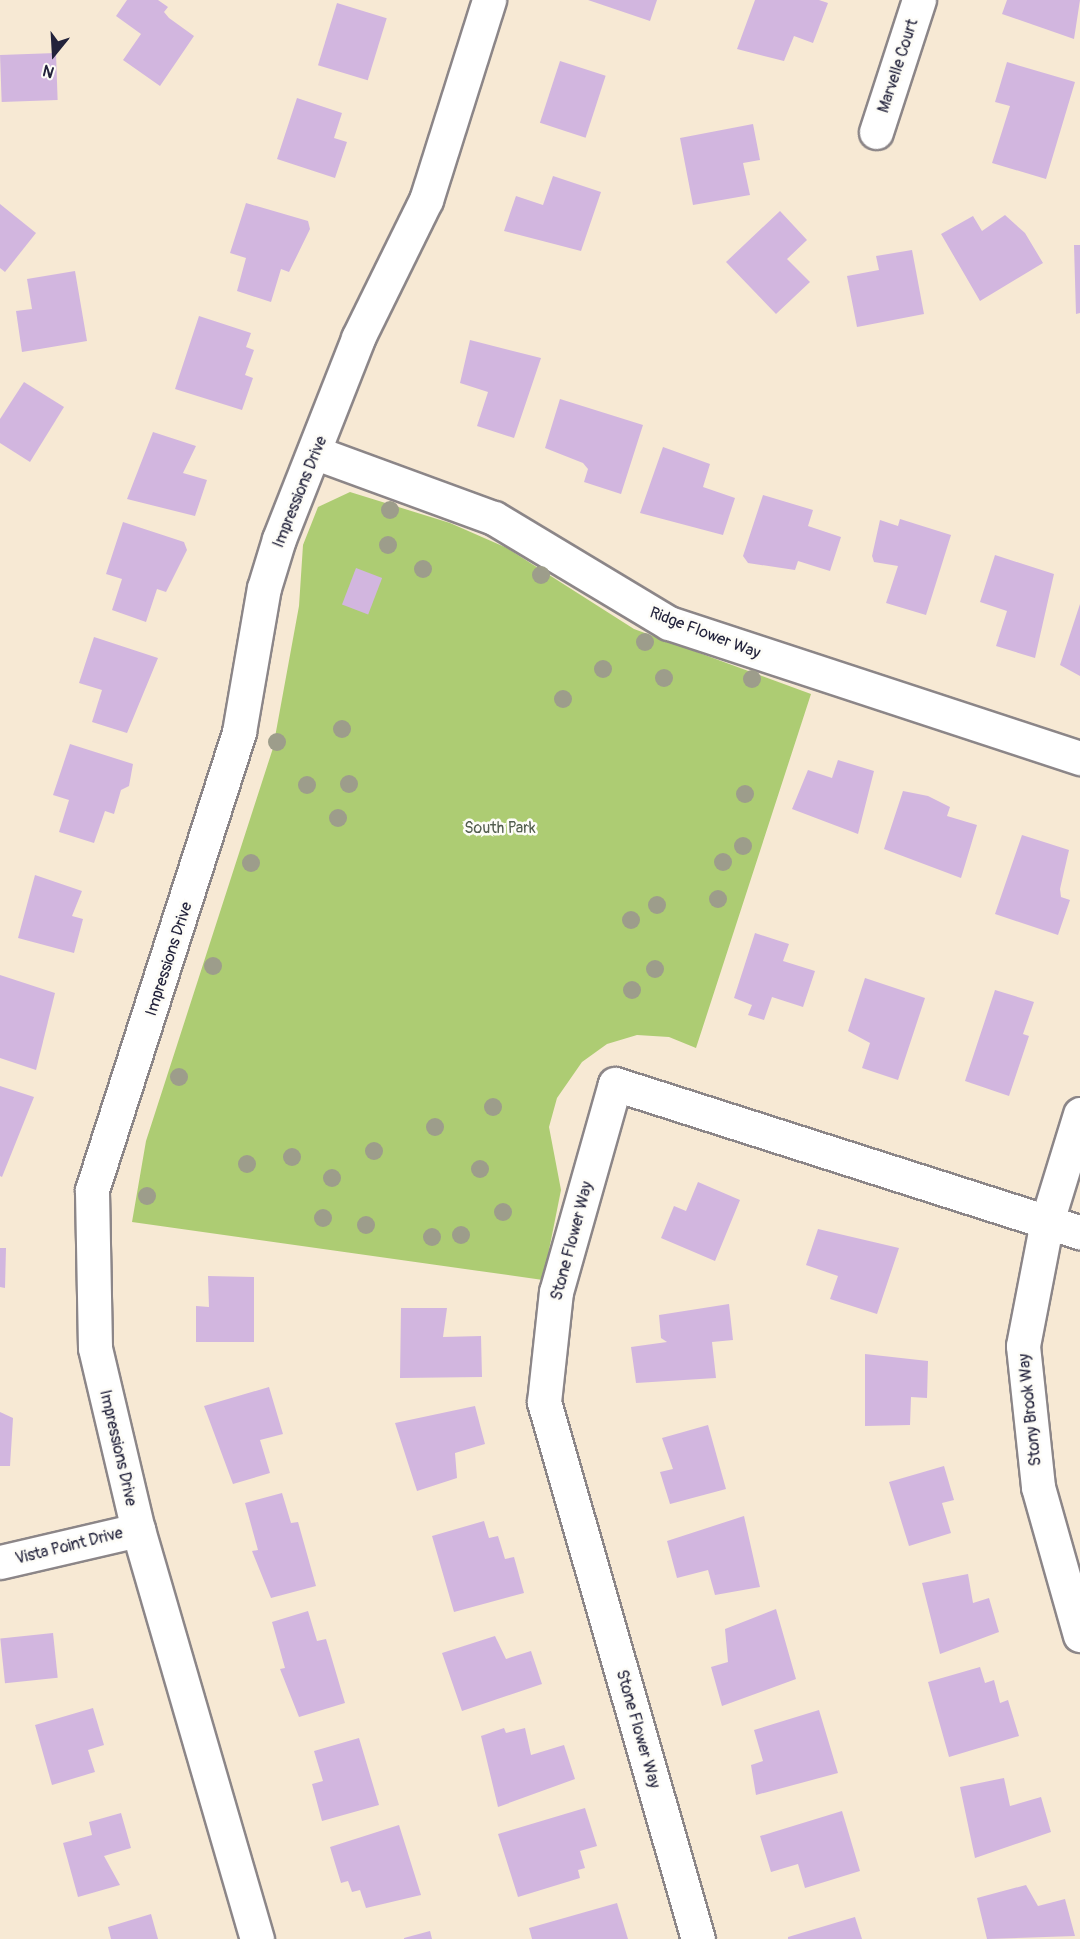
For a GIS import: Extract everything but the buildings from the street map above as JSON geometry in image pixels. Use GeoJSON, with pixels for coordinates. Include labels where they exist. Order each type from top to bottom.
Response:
{"type":"FeatureCollection","features":[{"type":"Feature","properties":{"kind":"street","name":"Impressions Drive"},"geometry":{"type":"LineString","coordinates":[[257,1939],[138,1530],[95,1348],[92,1190],[239,732],[264,588],[279,539],[316,453],[358,338],[426,200],[489,0]]}},
{"type":"Feature","properties":{"kind":"street","name":"Marvelle Court"},"geometry":{"type":"LineString","coordinates":[[876,132],[920,0]]}},
{"type":"Feature","properties":{"kind":"street","name":"Ridge Flower Way"},"geometry":{"type":"LineString","coordinates":[[316,453],[494,518],[669,623],[1080,758]]}},
{"type":"Feature","properties":{"kind":"street","name":"Stone Flower Way"},"geometry":{"type":"LineString","coordinates":[[698,1939],[544,1402],[556,1292],[615,1084],[1080,1232]]}},
{"type":"Feature","properties":{"kind":"street","name":"Stony Brook Way"},"geometry":{"type":"LineString","coordinates":[[1080,1114],[1047,1221],[1023,1346],[1038,1487],[1080,1635]]}},
{"type":"Feature","properties":{"kind":"street","name":"Vista Point Drive"},"geometry":{"type":"LineString","coordinates":[[0,1562],[138,1530]]}},
{"type":"Feature","properties":{"kind":"green space","name":"South Park"},"geometry":{"type":"Polygon","coordinates":[[[350,492],[450,523],[507,548],[634,629],[811,694],[696,1048],[669,1037],[637,1035],[607,1044],[582,1062],[557,1098],[549,1127],[561,1190],[543,1280],[132,1222],[146,1141],[273,748],[299,606],[303,545],[318,507],[350,492]]]}}]}
